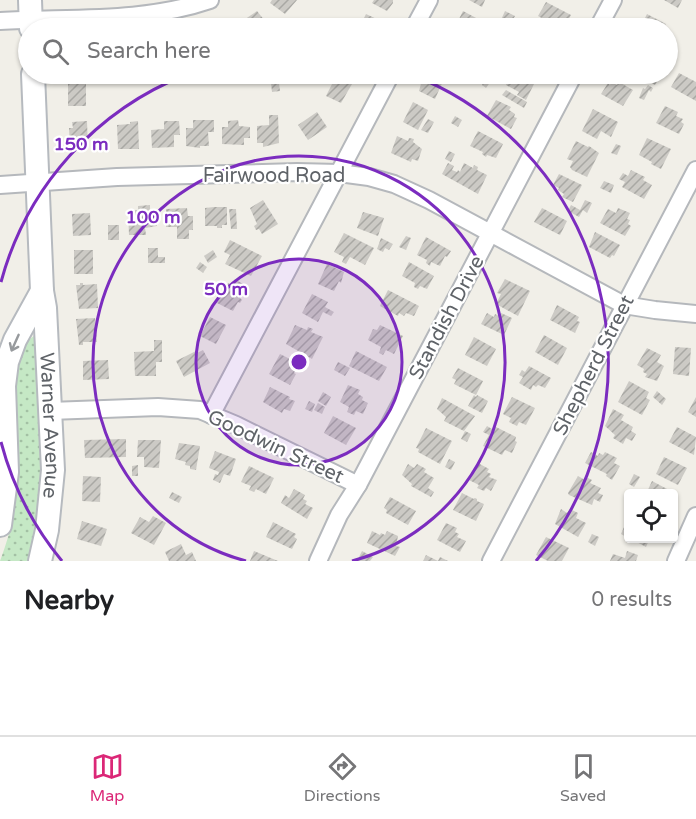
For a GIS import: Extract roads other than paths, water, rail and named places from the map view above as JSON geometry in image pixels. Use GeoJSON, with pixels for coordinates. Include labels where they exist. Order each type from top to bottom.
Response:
{"type":"FeatureCollection","features":[{"type":"Feature","properties":{"kind":"street"},"geometry":{"type":"LineString","coordinates":[[31,16],[157,13],[210,0]]}},
{"type":"Feature","properties":{"kind":"street"},"geometry":{"type":"LineString","coordinates":[[419,18],[429,0]]}},
{"type":"Feature","properties":{"kind":"street"},"geometry":{"type":"LineString","coordinates":[[603,18],[613,0]]}},
{"type":"Feature","properties":{"kind":"street"},"geometry":{"type":"LineString","coordinates":[[0,21],[18,18]]}},
{"type":"Feature","properties":{"kind":"street","name":"Warner Avenue"},"geometry":{"type":"LineString","coordinates":[[34,84],[42,291],[45,308],[53,470],[43,560]]}},
{"type":"Feature","properties":{"kind":"street"},"geometry":{"type":"LineString","coordinates":[[211,415],[386,84]]}},
{"type":"Feature","properties":{"kind":"street","name":"Standish Drive"},"geometry":{"type":"LineString","coordinates":[[318,561],[339,515],[358,485],[569,84]]}},
{"type":"Feature","properties":{"kind":"street","name":"Shepherd Street"},"geometry":{"type":"LineString","coordinates":[[490,561],[565,423],[624,305],[696,170]]}},
{"type":"Feature","properties":{"kind":"street","name":"Fairwood Road"},"geometry":{"type":"LineString","coordinates":[[0,185],[117,177],[339,173],[369,177],[394,184],[429,200],[624,305],[696,314]]}},
{"type":"Feature","properties":{"kind":"street","name":"Warner Avenue"},"geometry":{"type":"LineString","coordinates":[[0,525],[7,472],[3,386],[7,362],[15,340],[42,291]]}},
{"type":"Feature","properties":{"kind":"street","name":"Goodwin Street"},"geometry":{"type":"LineString","coordinates":[[50,411],[184,408],[211,415],[358,485]]}},
{"type":"Feature","properties":{"kind":"street"},"geometry":{"type":"LineString","coordinates":[[676,561],[696,516]]}}]}
